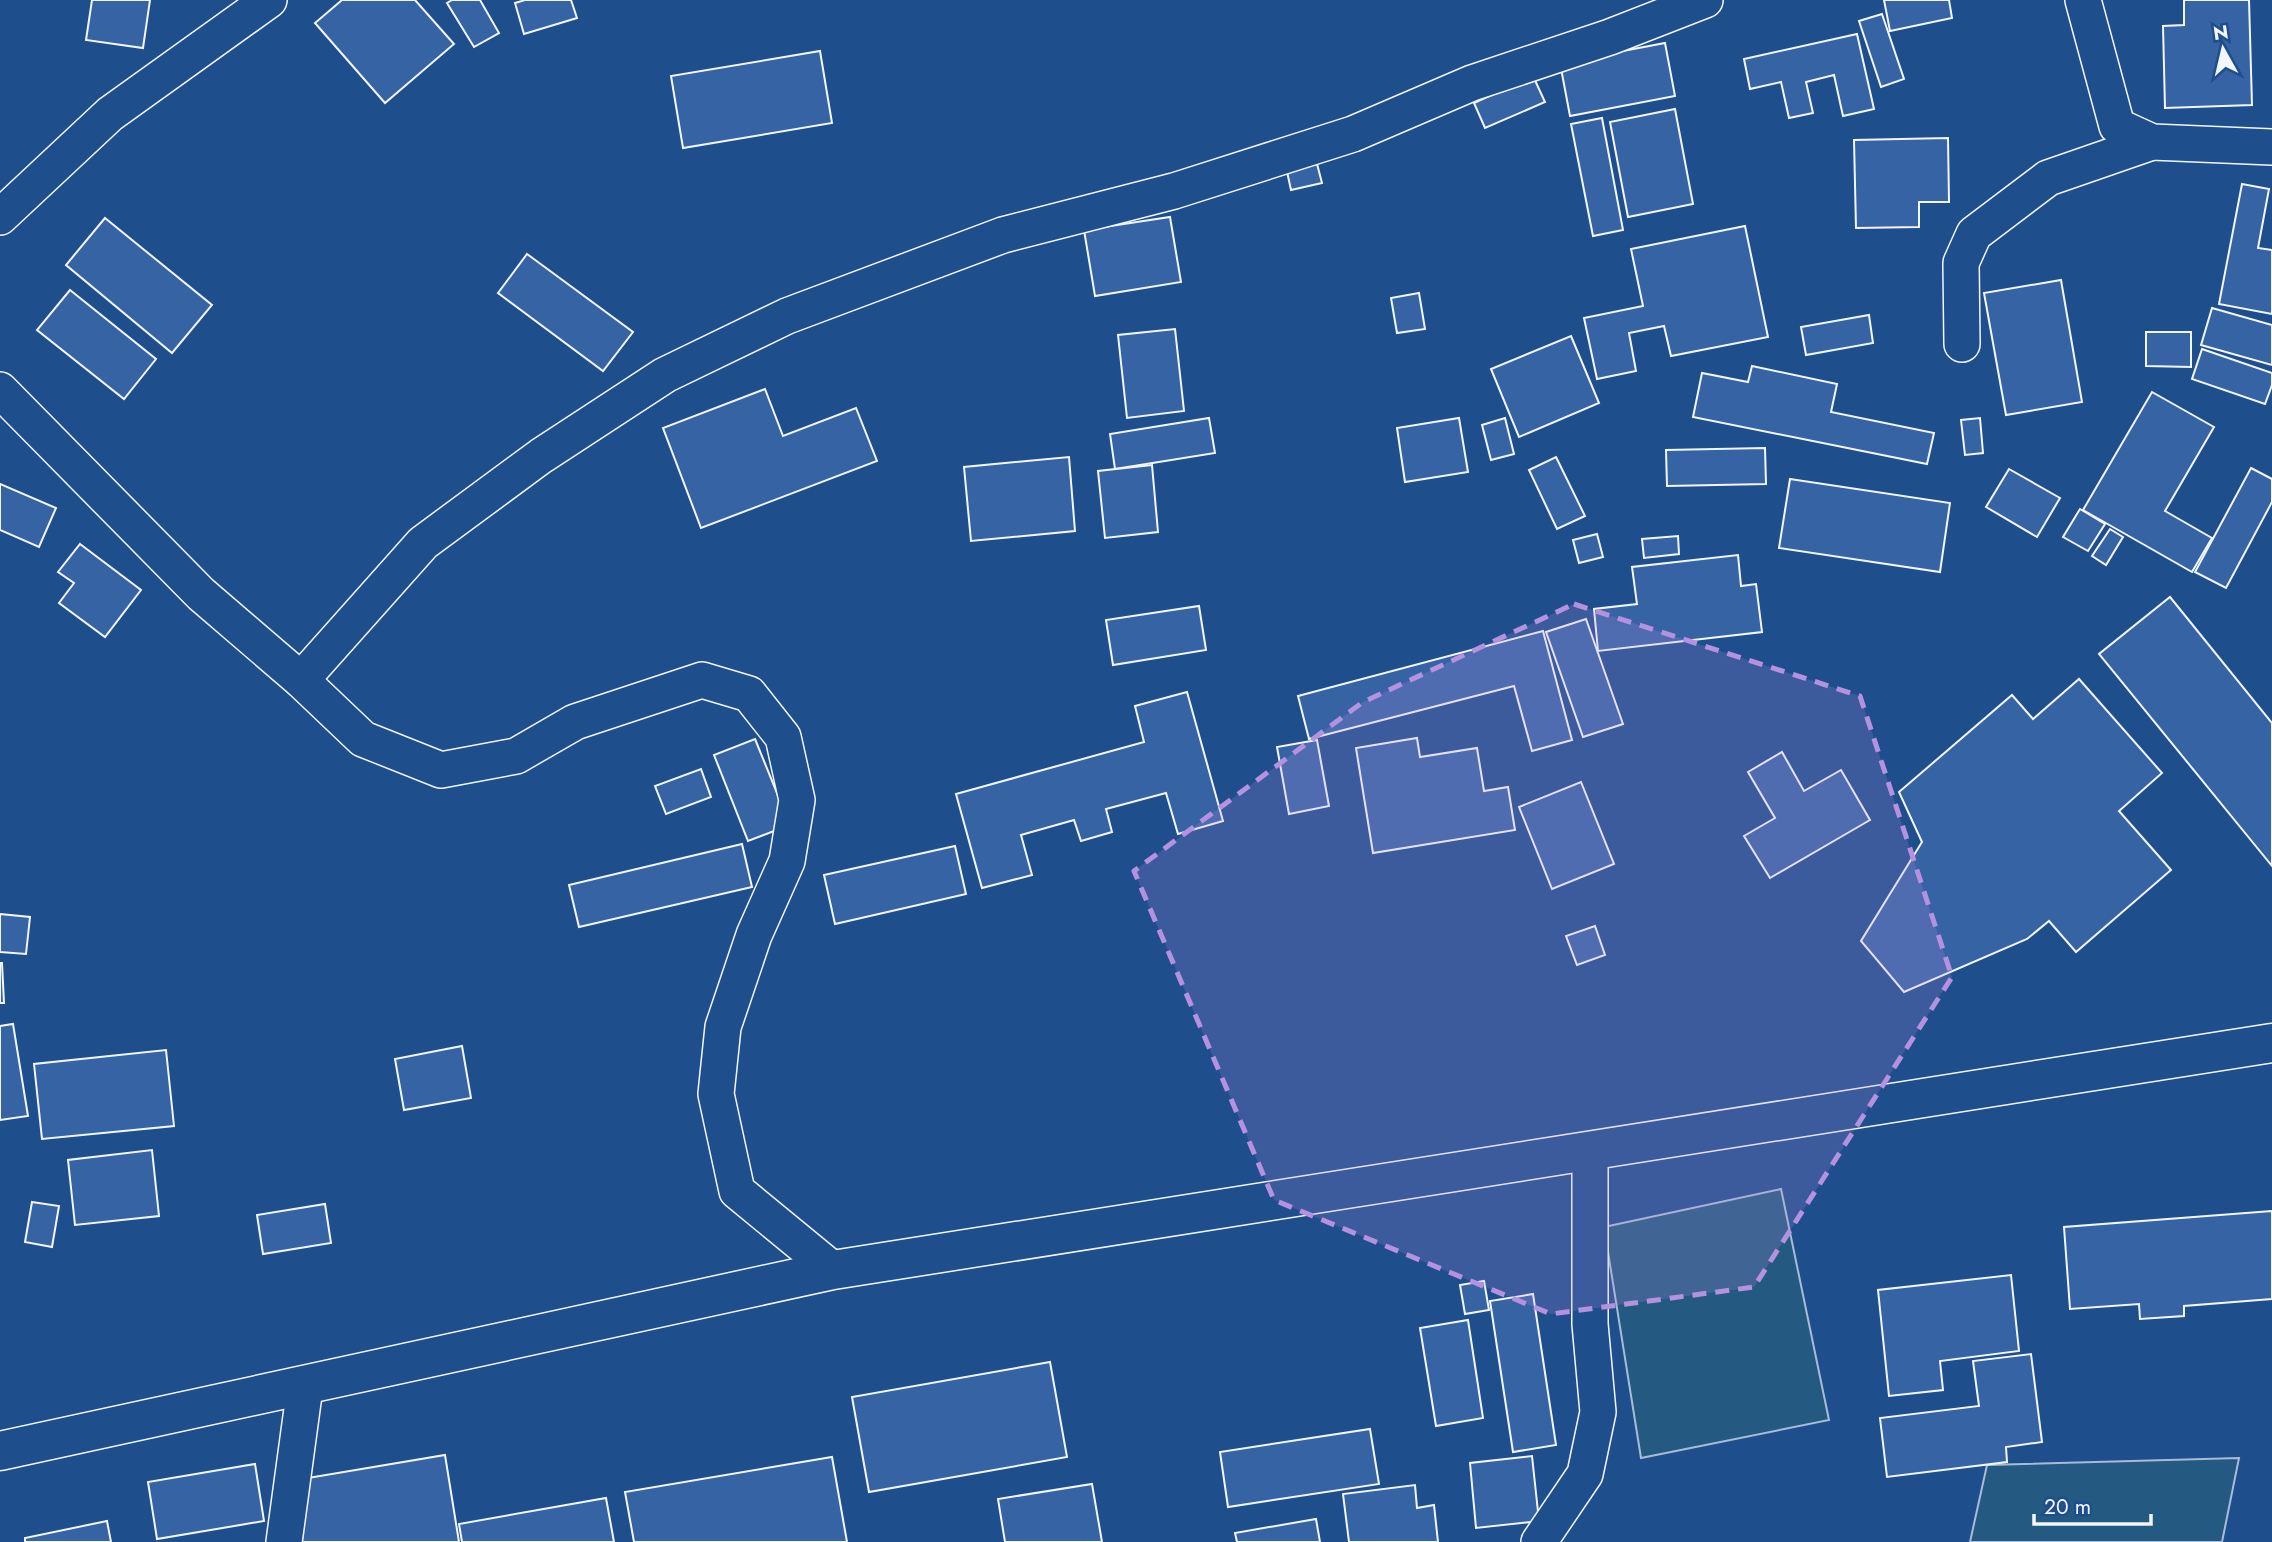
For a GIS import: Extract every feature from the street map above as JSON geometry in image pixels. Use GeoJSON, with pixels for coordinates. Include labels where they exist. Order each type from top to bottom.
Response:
{"type":"FeatureCollection","features":[{"type":"Feature","properties":{"kind":"main road"},"geometry":{"type":"LineString","coordinates":[[0,1451],[833,1270],[2272,1043]]}},
{"type":"Feature","properties":{"kind":"street"},"geometry":{"type":"LineString","coordinates":[[0,217],[110,114],[270,0]]}},
{"type":"Feature","properties":{"kind":"street"},"geometry":{"type":"LineString","coordinates":[[302,680],[423,543],[541,456],[664,375],[787,316],[1003,235],[1174,191],[1353,134],[1472,83],[1610,37],[1705,0]]}},
{"type":"Feature","properties":{"kind":"street"},"geometry":{"type":"LineString","coordinates":[[2082,0],[2118,126],[2152,142]]}},
{"type":"Feature","properties":{"kind":"street"},"geometry":{"type":"LineString","coordinates":[[1962,344],[1961,264],[1975,234],[2048,178],[2152,142],[2272,147]]}},
{"type":"Feature","properties":{"kind":"street"},"geometry":{"type":"LineString","coordinates":[[0,390],[201,594],[302,680],[363,739],[441,770],[516,756],[575,722],[702,680],[749,695],[783,737],[797,800],[787,861],[754,935],[723,1027],[716,1094],[737,1191],[833,1270]]}},
{"type":"Feature","properties":{"kind":"street"},"geometry":{"type":"LineString","coordinates":[[1539,1542],[1585,1474],[1598,1412],[1590,1324],[1590,1150]]}},
{"type":"Feature","properties":{"kind":"street"},"geometry":{"type":"LineString","coordinates":[[284,1542],[304,1387]]}},
{"type":"Feature","properties":{"kind":"highlighted area"},"geometry":{"type":"Polygon","coordinates":[[[1574,604],[1860,696],[1952,977],[1754,1287],[1551,1314],[1274,1200],[1134,871],[1363,702],[1574,604]]]}},
{"type":"Feature","properties":{"kind":"shaded area"},"geometry":{"type":"Polygon","coordinates":[[[1781,1189],[1829,1420],[1641,1458],[1604,1227],[1781,1189]]]}},
{"type":"Feature","properties":{"kind":"shaded area"},"geometry":{"type":"Polygon","coordinates":[[[2239,1458],[2222,1542],[1970,1542],[1987,1465],[2239,1458]]]}},
{"type":"Feature","properties":{"kind":"building"},"geometry":{"type":"Polygon","coordinates":[[[92,0],[150,0],[143,48],[86,40],[92,0]]]}},
{"type":"Feature","properties":{"kind":"building"},"geometry":{"type":"Polygon","coordinates":[[[342,0],[415,0],[454,44],[385,103],[315,23],[342,0]]]}},
{"type":"Feature","properties":{"kind":"building"},"geometry":{"type":"Polygon","coordinates":[[[452,0],[480,0],[499,33],[474,47],[447,3],[452,0]]]}},
{"type":"Feature","properties":{"kind":"building"},"geometry":{"type":"Polygon","coordinates":[[[525,0],[571,0],[577,18],[524,34],[515,3],[525,0]]]}},
{"type":"Feature","properties":{"kind":"building"},"geometry":{"type":"Polygon","coordinates":[[[1884,0],[1949,0],[1952,18],[1890,31],[1884,0]]]}},
{"type":"Feature","properties":{"kind":"building"},"geometry":{"type":"Polygon","coordinates":[[[2184,0],[2249,0],[2252,105],[2165,108],[2163,26],[2184,25],[2184,0]]]}},
{"type":"Feature","properties":{"kind":"building"},"geometry":{"type":"Polygon","coordinates":[[[1882,14],[1904,79],[1881,87],[1859,21],[1882,14]]]}},
{"type":"Feature","properties":{"kind":"building"},"geometry":{"type":"Polygon","coordinates":[[[1857,34],[1874,109],[1843,116],[1834,75],[1806,82],[1813,113],[1789,118],[1781,82],[1750,89],[1744,59],[1857,34]]]}},
{"type":"Feature","properties":{"kind":"building"},"geometry":{"type":"Polygon","coordinates":[[[1665,43],[1675,96],[1570,116],[1560,63],[1665,43]]]}},
{"type":"Feature","properties":{"kind":"building"},"geometry":{"type":"Polygon","coordinates":[[[820,51],[832,123],[683,148],[671,76],[820,51]]]}},
{"type":"Feature","properties":{"kind":"building"},"geometry":{"type":"Polygon","coordinates":[[[1533,76],[1545,102],[1485,128],[1474,103],[1533,76]]]}},
{"type":"Feature","properties":{"kind":"building"},"geometry":{"type":"Polygon","coordinates":[[[1675,109],[1693,204],[1628,217],[1610,122],[1675,109]]]}},
{"type":"Feature","properties":{"kind":"building"},"geometry":{"type":"Polygon","coordinates":[[[1602,118],[1623,230],[1593,236],[1571,124],[1602,118]]]}},
{"type":"Feature","properties":{"kind":"building"},"geometry":{"type":"Polygon","coordinates":[[[1948,138],[1949,202],[1919,202],[1919,227],[1856,228],[1854,140],[1948,138]]]}},
{"type":"Feature","properties":{"kind":"building"},"geometry":{"type":"Polygon","coordinates":[[[1316,160],[1322,183],[1291,190],[1286,167],[1316,160]]]}},
{"type":"Feature","properties":{"kind":"building"},"geometry":{"type":"Polygon","coordinates":[[[2242,184],[2269,189],[2258,248],[2272,250],[2272,314],[2219,304],[2242,184]]]}},
{"type":"Feature","properties":{"kind":"building"},"geometry":{"type":"Polygon","coordinates":[[[1170,217],[1181,282],[1095,296],[1084,230],[1170,217]]]}},
{"type":"Feature","properties":{"kind":"building"},"geometry":{"type":"Polygon","coordinates":[[[105,218],[212,305],[172,353],[66,265],[105,218]]]}},
{"type":"Feature","properties":{"kind":"building"},"geometry":{"type":"Polygon","coordinates":[[[1745,226],[1768,337],[1671,356],[1664,326],[1629,333],[1636,371],[1597,379],[1584,318],[1643,306],[1631,249],[1745,226]]]}},
{"type":"Feature","properties":{"kind":"building"},"geometry":{"type":"Polygon","coordinates":[[[527,254],[633,332],[603,371],[498,293],[527,254]]]}},
{"type":"Feature","properties":{"kind":"building"},"geometry":{"type":"Polygon","coordinates":[[[2061,280],[2082,402],[2006,415],[1984,293],[2061,280]]]}},
{"type":"Feature","properties":{"kind":"building"},"geometry":{"type":"Polygon","coordinates":[[[70,290],[156,359],[124,399],[37,330],[70,290]]]}},
{"type":"Feature","properties":{"kind":"building"},"geometry":{"type":"Polygon","coordinates":[[[1419,293],[1425,329],[1397,333],[1391,298],[1419,293]]]}},
{"type":"Feature","properties":{"kind":"building"},"geometry":{"type":"Polygon","coordinates":[[[2212,308],[2272,325],[2272,365],[2201,345],[2212,308]]]}},
{"type":"Feature","properties":{"kind":"building"},"geometry":{"type":"Polygon","coordinates":[[[1869,315],[1873,343],[1806,355],[1801,327],[1869,315]]]}},
{"type":"Feature","properties":{"kind":"building"},"geometry":{"type":"Polygon","coordinates":[[[1175,329],[1184,411],[1127,418],[1118,335],[1175,329]]]}},
{"type":"Feature","properties":{"kind":"building"},"geometry":{"type":"Polygon","coordinates":[[[2146,332],[2191,332],[2191,367],[2146,366],[2146,332]]]}},
{"type":"Feature","properties":{"kind":"building"},"geometry":{"type":"Polygon","coordinates":[[[1571,336],[1599,403],[1519,437],[1491,369],[1571,336]]]}},
{"type":"Feature","properties":{"kind":"building"},"geometry":{"type":"Polygon","coordinates":[[[2202,349],[2272,373],[2272,385],[2265,404],[2192,379],[2202,349]]]}},
{"type":"Feature","properties":{"kind":"building"},"geometry":{"type":"Polygon","coordinates":[[[1752,366],[1837,384],[1831,412],[1934,433],[1927,464],[1693,417],[1702,373],[1748,382],[1752,366]]]}},
{"type":"Feature","properties":{"kind":"building"},"geometry":{"type":"Polygon","coordinates":[[[765,389],[783,436],[856,408],[877,461],[701,528],[663,428],[765,389]]]}},
{"type":"Feature","properties":{"kind":"building"},"geometry":{"type":"Polygon","coordinates":[[[2152,392],[2214,427],[2165,511],[2212,538],[2192,572],[2083,510],[2152,392]]]}},
{"type":"Feature","properties":{"kind":"building"},"geometry":{"type":"Polygon","coordinates":[[[1209,418],[1215,453],[1115,469],[1110,434],[1209,418]]]}},
{"type":"Feature","properties":{"kind":"building"},"geometry":{"type":"Polygon","coordinates":[[[1459,418],[1468,472],[1405,482],[1397,428],[1459,418]]]}},
{"type":"Feature","properties":{"kind":"building"},"geometry":{"type":"Polygon","coordinates":[[[1505,418],[1514,454],[1491,460],[1482,425],[1505,418]]]}},
{"type":"Feature","properties":{"kind":"building"},"geometry":{"type":"Polygon","coordinates":[[[1980,418],[1983,453],[1965,455],[1961,420],[1980,418]]]}},
{"type":"Feature","properties":{"kind":"building"},"geometry":{"type":"Polygon","coordinates":[[[1765,448],[1766,484],[1667,486],[1666,450],[1765,448]]]}},
{"type":"Feature","properties":{"kind":"building"},"geometry":{"type":"Polygon","coordinates":[[[1069,457],[1075,531],[971,541],[964,467],[1069,457]]]}},
{"type":"Feature","properties":{"kind":"building"},"geometry":{"type":"Polygon","coordinates":[[[1556,457],[1585,516],[1557,529],[1529,470],[1556,457]]]}},
{"type":"Feature","properties":{"kind":"building"},"geometry":{"type":"Polygon","coordinates":[[[1152,465],[1158,532],[1105,538],[1098,471],[1152,465]]]}},
{"type":"Feature","properties":{"kind":"building"},"geometry":{"type":"Polygon","coordinates":[[[2251,468],[2272,479],[2272,502],[2226,588],[2195,572],[2251,468]]]}},
{"type":"Feature","properties":{"kind":"building"},"geometry":{"type":"Polygon","coordinates":[[[2009,469],[2060,498],[2037,537],[1986,507],[2009,469]]]}},
{"type":"Feature","properties":{"kind":"building"},"geometry":{"type":"Polygon","coordinates":[[[1790,479],[1950,503],[1940,572],[1779,548],[1790,479]]]}},
{"type":"Feature","properties":{"kind":"building"},"geometry":{"type":"Polygon","coordinates":[[[0,484],[56,508],[39,547],[0,530],[0,484]]]}},
{"type":"Feature","properties":{"kind":"building"},"geometry":{"type":"Polygon","coordinates":[[[2080,509],[2105,524],[2088,551],[2063,537],[2080,509]]]}},
{"type":"Feature","properties":{"kind":"building"},"geometry":{"type":"Polygon","coordinates":[[[2110,529],[2123,537],[2106,565],[2092,556],[2110,529]]]}},
{"type":"Feature","properties":{"kind":"building"},"geometry":{"type":"Polygon","coordinates":[[[1597,534],[1603,557],[1579,563],[1573,540],[1597,534]]]}},
{"type":"Feature","properties":{"kind":"building"},"geometry":{"type":"Polygon","coordinates":[[[1678,536],[1679,554],[1644,558],[1642,539],[1678,536]]]}},
{"type":"Feature","properties":{"kind":"building"},"geometry":{"type":"Polygon","coordinates":[[[80,544],[141,590],[105,637],[59,603],[74,583],[58,572],[80,544]]]}},
{"type":"Feature","properties":{"kind":"building"},"geometry":{"type":"Polygon","coordinates":[[[1738,555],[1741,586],[1756,584],[1762,632],[1598,651],[1594,609],[1637,604],[1632,567],[1738,555]]]}},
{"type":"Feature","properties":{"kind":"building"},"geometry":{"type":"Polygon","coordinates":[[[2170,597],[2272,723],[2272,866],[2099,654],[2170,597]]]}},
{"type":"Feature","properties":{"kind":"building"},"geometry":{"type":"Polygon","coordinates":[[[1199,606],[1206,650],[1113,665],[1106,620],[1199,606]]]}},
{"type":"Feature","properties":{"kind":"building"},"geometry":{"type":"Polygon","coordinates":[[[1586,619],[1623,724],[1583,737],[1546,632],[1586,619]]]}},
{"type":"Feature","properties":{"kind":"building"},"geometry":{"type":"Polygon","coordinates":[[[1543,631],[1572,740],[1532,751],[1514,686],[1309,739],[1298,696],[1543,631]]]}},
{"type":"Feature","properties":{"kind":"building"},"geometry":{"type":"Polygon","coordinates":[[[2079,679],[2162,773],[2119,811],[2171,870],[2076,952],[2049,921],[2027,939],[1904,992],[1861,941],[1922,842],[1899,792],[2012,695],[2033,719],[2079,679]]]}},
{"type":"Feature","properties":{"kind":"building"},"geometry":{"type":"Polygon","coordinates":[[[1187,692],[1223,821],[1178,834],[1166,793],[1106,809],[1112,832],[1081,841],[1074,820],[1021,835],[1032,875],[982,888],[956,794],[1144,742],[1135,706],[1187,692]]]}},
{"type":"Feature","properties":{"kind":"building"},"geometry":{"type":"Polygon","coordinates":[[[1417,738],[1420,757],[1477,748],[1484,791],[1508,787],[1515,830],[1373,853],[1356,748],[1417,738]]]}},
{"type":"Feature","properties":{"kind":"building"},"geometry":{"type":"Polygon","coordinates":[[[755,739],[790,825],[748,841],[714,755],[755,739]]]}},
{"type":"Feature","properties":{"kind":"building"},"geometry":{"type":"Polygon","coordinates":[[[1317,740],[1329,806],[1289,814],[1277,747],[1317,740]]]}},
{"type":"Feature","properties":{"kind":"building"},"geometry":{"type":"Polygon","coordinates":[[[1782,752],[1804,791],[1841,770],[1870,820],[1770,878],[1744,836],[1775,818],[1748,772],[1782,752]]]}},
{"type":"Feature","properties":{"kind":"building"},"geometry":{"type":"Polygon","coordinates":[[[701,769],[711,797],[666,814],[655,786],[701,769]]]}},
{"type":"Feature","properties":{"kind":"building"},"geometry":{"type":"Polygon","coordinates":[[[1581,782],[1614,864],[1552,889],[1519,807],[1581,782]]]}},
{"type":"Feature","properties":{"kind":"building"},"geometry":{"type":"Polygon","coordinates":[[[742,844],[752,887],[579,927],[569,885],[742,844]]]}},
{"type":"Feature","properties":{"kind":"building"},"geometry":{"type":"Polygon","coordinates":[[[955,846],[966,894],[835,924],[824,875],[955,846]]]}},
{"type":"Feature","properties":{"kind":"building"},"geometry":{"type":"Polygon","coordinates":[[[0,914],[30,917],[26,954],[0,952],[0,914]]]}},
{"type":"Feature","properties":{"kind":"building"},"geometry":{"type":"Polygon","coordinates":[[[1595,926],[1605,955],[1577,965],[1566,936],[1595,926]]]}},
{"type":"Feature","properties":{"kind":"building"},"geometry":{"type":"Polygon","coordinates":[[[2,963],[4,1003],[0,1003],[2,963]]]}},
{"type":"Feature","properties":{"kind":"building"},"geometry":{"type":"Polygon","coordinates":[[[13,1024],[28,1116],[0,1120],[0,1026],[13,1024]]]}},
{"type":"Feature","properties":{"kind":"building"},"geometry":{"type":"Polygon","coordinates":[[[462,1046],[471,1098],[404,1110],[395,1059],[462,1046]]]}},
{"type":"Feature","properties":{"kind":"building"},"geometry":{"type":"Polygon","coordinates":[[[166,1050],[174,1126],[42,1139],[34,1064],[166,1050]]]}},
{"type":"Feature","properties":{"kind":"building"},"geometry":{"type":"Polygon","coordinates":[[[152,1150],[159,1216],[75,1225],[68,1160],[152,1150]]]}},
{"type":"Feature","properties":{"kind":"building"},"geometry":{"type":"Polygon","coordinates":[[[32,1202],[59,1206],[52,1247],[25,1242],[32,1202]]]}},
{"type":"Feature","properties":{"kind":"building"},"geometry":{"type":"Polygon","coordinates":[[[325,1204],[331,1243],[263,1254],[257,1215],[325,1204]]]}},
{"type":"Feature","properties":{"kind":"building"},"geometry":{"type":"Polygon","coordinates":[[[2272,1211],[2272,1299],[2184,1306],[2184,1316],[2140,1319],[2139,1304],[2070,1309],[2064,1227],[2272,1211]]]}},
{"type":"Feature","properties":{"kind":"building"},"geometry":{"type":"Polygon","coordinates":[[[2011,1275],[2019,1351],[1940,1361],[1943,1390],[1889,1396],[1878,1290],[2011,1275]]]}},
{"type":"Feature","properties":{"kind":"building"},"geometry":{"type":"Polygon","coordinates":[[[1484,1281],[1489,1310],[1465,1314],[1460,1285],[1484,1281]]]}},
{"type":"Feature","properties":{"kind":"building"},"geometry":{"type":"Polygon","coordinates":[[[1533,1294],[1556,1445],[1513,1452],[1490,1301],[1533,1294]]]}},
{"type":"Feature","properties":{"kind":"building"},"geometry":{"type":"Polygon","coordinates":[[[1468,1320],[1483,1418],[1436,1426],[1420,1328],[1468,1320]]]}},
{"type":"Feature","properties":{"kind":"building"},"geometry":{"type":"Polygon","coordinates":[[[2031,1354],[2042,1442],[2006,1447],[2007,1462],[1887,1477],[1880,1418],[1979,1406],[1973,1361],[2031,1354]]]}},
{"type":"Feature","properties":{"kind":"building"},"geometry":{"type":"Polygon","coordinates":[[[1050,1362],[1067,1457],[869,1492],[852,1397],[1050,1362]]]}},
{"type":"Feature","properties":{"kind":"building"},"geometry":{"type":"Polygon","coordinates":[[[1370,1429],[1379,1484],[1228,1507],[1220,1452],[1370,1429]]]}},
{"type":"Feature","properties":{"kind":"building"},"geometry":{"type":"Polygon","coordinates":[[[445,1455],[459,1542],[293,1542],[284,1482],[445,1455]]]}},
{"type":"Feature","properties":{"kind":"building"},"geometry":{"type":"Polygon","coordinates":[[[1532,1456],[1539,1521],[1476,1528],[1470,1463],[1532,1456]]]}},
{"type":"Feature","properties":{"kind":"building"},"geometry":{"type":"Polygon","coordinates":[[[832,1457],[847,1542],[634,1542],[625,1492],[832,1457]]]}},
{"type":"Feature","properties":{"kind":"building"},"geometry":{"type":"Polygon","coordinates":[[[255,1464],[264,1521],[157,1539],[148,1482],[255,1464]]]}},
{"type":"Feature","properties":{"kind":"building"},"geometry":{"type":"Polygon","coordinates":[[[1092,1484],[1102,1542],[1005,1542],[998,1499],[1092,1484]]]}},
{"type":"Feature","properties":{"kind":"building"},"geometry":{"type":"Polygon","coordinates":[[[1415,1485],[1417,1508],[1434,1505],[1438,1542],[1349,1542],[1343,1494],[1415,1485]]]}},
{"type":"Feature","properties":{"kind":"building"},"geometry":{"type":"Polygon","coordinates":[[[606,1498],[614,1542],[462,1542],[459,1524],[606,1498]]]}},
{"type":"Feature","properties":{"kind":"building"},"geometry":{"type":"Polygon","coordinates":[[[1316,1519],[1320,1542],[1237,1542],[1235,1533],[1316,1519]]]}},
{"type":"Feature","properties":{"kind":"building"},"geometry":{"type":"Polygon","coordinates":[[[107,1521],[111,1542],[25,1542],[25,1538],[107,1521]]]}}]}
